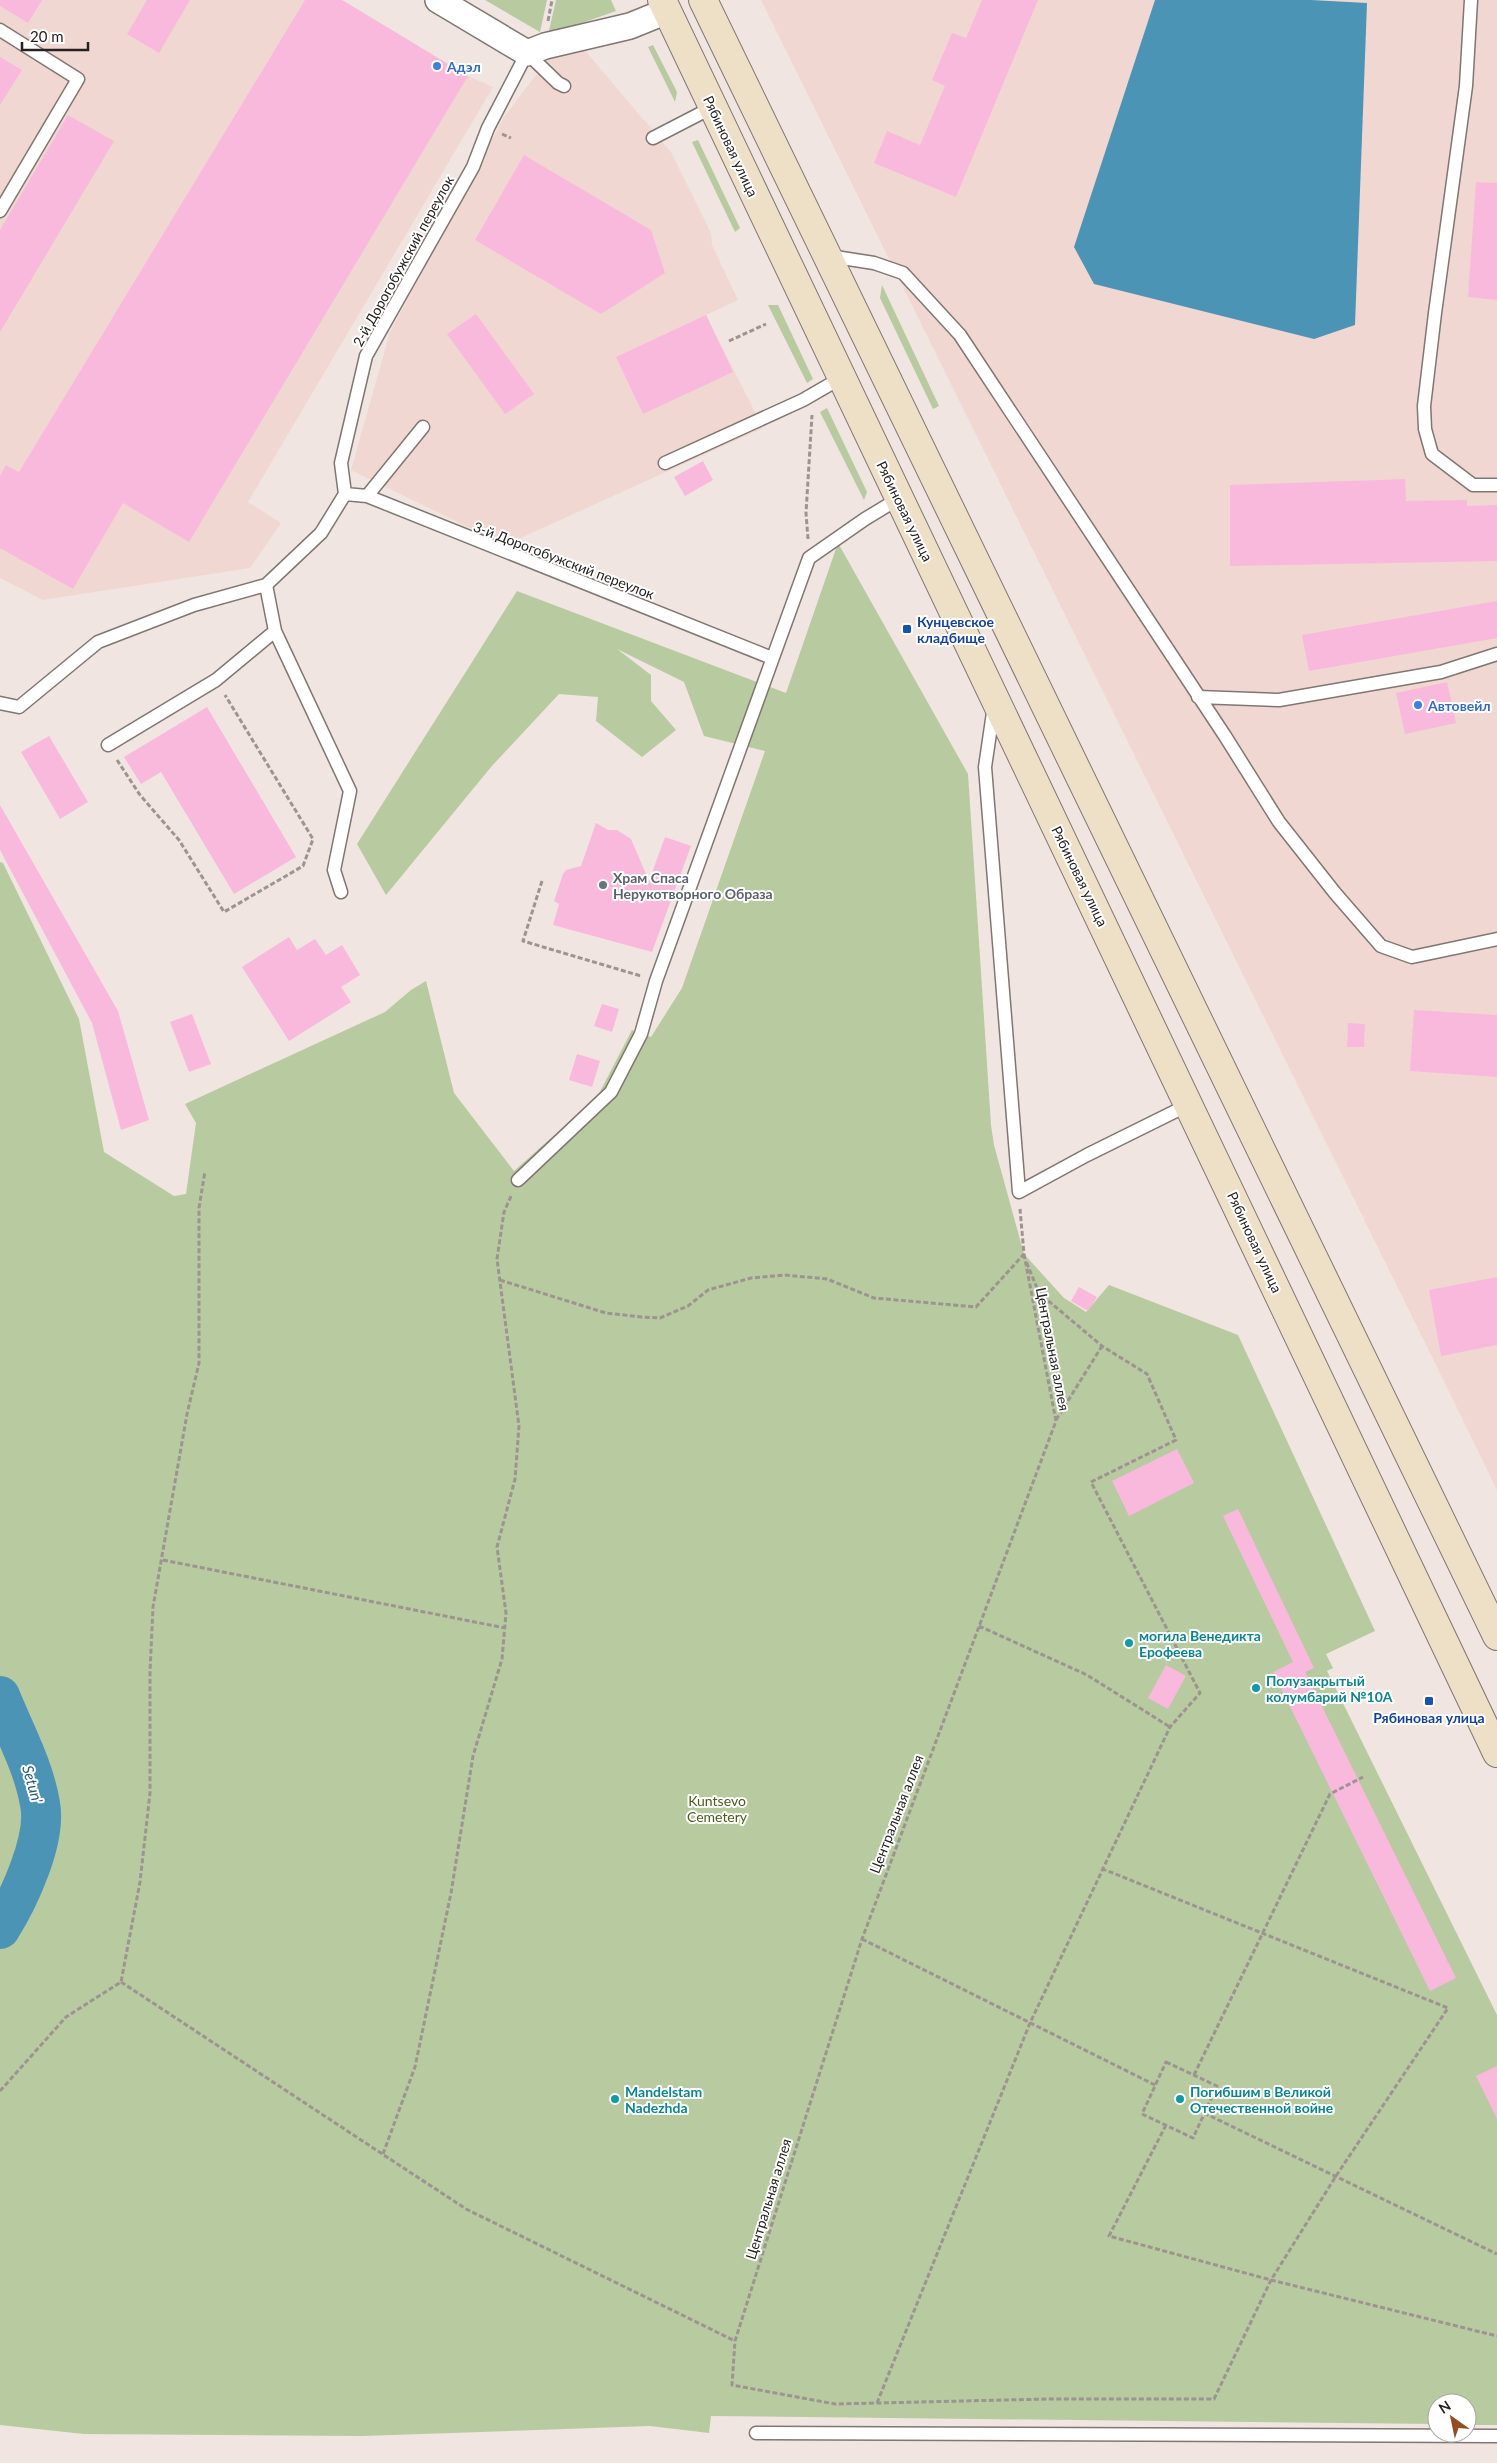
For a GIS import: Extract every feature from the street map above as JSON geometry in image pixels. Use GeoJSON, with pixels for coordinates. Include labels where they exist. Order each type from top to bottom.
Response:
{"type":"FeatureCollection","features":[{"type":"Feature","properties":{"kind":"main road"},"geometry":{"type":"LineString","coordinates":[[703,0],[1496,1635]]}},
{"type":"Feature","properties":{"kind":"main road","name":"Рябиновая улица"},"geometry":{"type":"LineString","coordinates":[[665,6],[898,499],[1190,1104],[1497,1753]]}},
{"type":"Feature","properties":{"kind":"street"},"geometry":{"type":"LineString","coordinates":[[438,0],[527,52],[630,26],[665,6]]}},
{"type":"Feature","properties":{"kind":"lane"},"geometry":{"type":"LineString","coordinates":[[1471,0],[1466,86],[1435,313],[1424,406],[1425,429],[1432,454],[1473,485],[1497,485]]}},
{"type":"Feature","properties":{"kind":"lane"},"geometry":{"type":"LineString","coordinates":[[0,30],[78,79],[0,211]]}},
{"type":"Feature","properties":{"kind":"lane"},"geometry":{"type":"LineString","coordinates":[[527,52],[558,83],[564,86]]}},
{"type":"Feature","properties":{"kind":"lane","name":"2-й Дорогобужский переулок"},"geometry":{"type":"LineString","coordinates":[[345,494],[341,464],[366,356],[473,167],[488,128],[527,52]]}},
{"type":"Feature","properties":{"kind":"lane"},"geometry":{"type":"LineString","coordinates":[[653,138],[713,107]]}},
{"type":"Feature","properties":{"kind":"lane"},"geometry":{"type":"LineString","coordinates":[[826,256],[874,263],[903,273],[960,335],[1225,736],[1279,822],[1335,893],[1381,946],[1412,957],[1497,939]]}},
{"type":"Feature","properties":{"kind":"lane"},"geometry":{"type":"LineString","coordinates":[[665,463],[803,400],[841,378]]}},
{"type":"Feature","properties":{"kind":"lane"},"geometry":{"type":"LineString","coordinates":[[367,496],[423,428]]}},
{"type":"Feature","properties":{"kind":"lane"},"geometry":{"type":"LineString","coordinates":[[0,703],[19,707],[98,642],[194,605],[266,585],[322,534],[345,494]]}},
{"type":"Feature","properties":{"kind":"lane","name":"3-й Дорогобужский переулок"},"geometry":{"type":"LineString","coordinates":[[345,494],[367,496],[452,532],[772,658]]}},
{"type":"Feature","properties":{"kind":"lane"},"geometry":{"type":"LineString","coordinates":[[518,1180],[612,1092],[641,1034],[656,981],[809,558],[865,519],[898,499]]}},
{"type":"Feature","properties":{"kind":"lane"},"geometry":{"type":"LineString","coordinates":[[266,585],[274,631],[350,791],[334,870],[341,892]]}},
{"type":"Feature","properties":{"kind":"lane"},"geometry":{"type":"LineString","coordinates":[[108,744],[216,680],[274,631]]}},
{"type":"Feature","properties":{"kind":"lane"},"geometry":{"type":"LineString","coordinates":[[1198,696],[1279,700],[1441,672],[1497,654]]}},
{"type":"Feature","properties":{"kind":"lane"},"geometry":{"type":"LineString","coordinates":[[995,698],[985,767],[1019,1192],[1087,1155],[1190,1104]]}},
{"type":"Feature","properties":{"kind":"lane"},"geometry":{"type":"LineString","coordinates":[[756,2433],[1497,2436]]}},
{"type":"Feature","properties":{"kind":"path"},"geometry":{"type":"LineString","coordinates":[[729,341],[766,324]]}},
{"type":"Feature","properties":{"kind":"path"},"geometry":{"type":"LineString","coordinates":[[809,558],[806,513],[812,415]]}},
{"type":"Feature","properties":{"kind":"path"},"geometry":{"type":"LineString","coordinates":[[108,744],[140,795],[179,840],[224,912],[303,866],[313,839],[216,680]]}},
{"type":"Feature","properties":{"kind":"path"},"geometry":{"type":"LineString","coordinates":[[542,881],[524,941],[630,973]]}},
{"type":"Feature","properties":{"kind":"path"},"geometry":{"type":"LineString","coordinates":[[0,2092],[66,2017],[121,1982],[140,1882],[150,1793],[150,1672],[153,1607],[163,1560],[187,1414],[199,1363],[199,1208],[205,1171]]}},
{"type":"Feature","properties":{"kind":"path"},"geometry":{"type":"LineString","coordinates":[[383,2154],[415,2066],[451,1893],[473,1756],[502,1659],[506,1613],[497,1547],[515,1479],[519,1426],[497,1259],[504,1212],[518,1180]]}},
{"type":"Feature","properties":{"kind":"path"},"geometry":{"type":"LineString","coordinates":[[1019,1192],[1024,1254],[1039,1293],[1102,1346],[1147,1374],[1176,1440],[1091,1482],[1200,1693],[1170,1727],[1030,2023],[877,2403],[1048,2399],[1214,2399],[1271,2280],[1336,2176],[1448,2008],[1103,1869]]}},
{"type":"Feature","properties":{"kind":"path"},"geometry":{"type":"LineString","coordinates":[[500,1280],[606,1313],[642,1317],[660,1318],[688,1306],[708,1290],[752,1278],[785,1274],[827,1279],[874,1298],[976,1307],[1024,1254]]}},
{"type":"Feature","properties":{"kind":"path","name":"Центральная аллея"},"geometry":{"type":"LineString","coordinates":[[877,2403],[836,2404],[732,2385],[735,2341],[862,1939],[1056,1420],[1024,1254]]}},
{"type":"Feature","properties":{"kind":"path"},"geometry":{"type":"LineString","coordinates":[[1056,1420],[1102,1346]]}},
{"type":"Feature","properties":{"kind":"path"},"geometry":{"type":"LineString","coordinates":[[163,1560],[505,1628]]}},
{"type":"Feature","properties":{"kind":"path"},"geometry":{"type":"LineString","coordinates":[[979,1626],[1087,1676],[1170,1727]]}},
{"type":"Feature","properties":{"kind":"path"},"geometry":{"type":"LineString","coordinates":[[1194,2075],[1264,1934],[1330,1794],[1363,1777]]}},
{"type":"Feature","properties":{"kind":"path"},"geometry":{"type":"LineString","coordinates":[[862,1939],[1155,2086]]}},
{"type":"Feature","properties":{"kind":"path"},"geometry":{"type":"LineString","coordinates":[[121,1982],[466,2209],[735,2341]]}},
{"type":"Feature","properties":{"kind":"path"},"geometry":{"type":"LineString","coordinates":[[1166,2062],[1217,2086],[1193,2138],[1142,2114],[1155,2086],[1166,2062]]}},
{"type":"Feature","properties":{"kind":"path"},"geometry":{"type":"LineString","coordinates":[[1204,2113],[1497,2254]]}},
{"type":"Feature","properties":{"kind":"path"},"geometry":{"type":"LineString","coordinates":[[1166,2126],[1109,2236],[1271,2280],[1497,2336]]}},
{"type":"Feature","properties":{"kind":"shaded area"},"geometry":{"type":"Polygon","coordinates":[[[0,0],[342,0],[468,76],[493,87],[248,502],[281,523],[250,568],[43,600],[0,578],[0,0]]]}},
{"type":"Feature","properties":{"kind":"shaded area"},"geometry":{"type":"Polygon","coordinates":[[[761,0],[1497,0],[1497,1490],[1438,1369],[761,0]]]}},
{"type":"Feature","properties":{"kind":"shaded area"},"geometry":{"type":"Polygon","coordinates":[[[582,47],[671,152],[711,233],[712,245],[738,300],[706,315],[763,428],[505,545],[351,470],[390,332],[504,117],[551,55],[582,47]]]}},
{"type":"Feature","properties":{"kind":"green space"},"geometry":{"type":"Polygon","coordinates":[[[485,0],[547,0],[540,32],[485,0]]]}},
{"type":"Feature","properties":{"kind":"green space"},"geometry":{"type":"Polygon","coordinates":[[[556,0],[611,0],[616,11],[548,35],[556,0]]]}},
{"type":"Feature","properties":{"kind":"green space"},"geometry":{"type":"Polygon","coordinates":[[[653,45],[677,92],[675,102],[648,47],[653,45]]]}},
{"type":"Feature","properties":{"kind":"green space"},"geometry":{"type":"Polygon","coordinates":[[[698,140],[740,228],[735,232],[692,142],[698,140]]]}},
{"type":"Feature","properties":{"kind":"green space"},"geometry":{"type":"Polygon","coordinates":[[[882,285],[939,406],[933,409],[880,298],[882,285]]]}},
{"type":"Feature","properties":{"kind":"green space"},"geometry":{"type":"Polygon","coordinates":[[[768,305],[778,305],[813,379],[807,383],[768,305]]]}},
{"type":"Feature","properties":{"kind":"green space"},"geometry":{"type":"Polygon","coordinates":[[[827,408],[867,492],[864,500],[820,412],[827,408]]]}},
{"type":"Feature","properties":{"kind":"green space","name":"Kuntsevo Cemetery"},"geometry":{"type":"Polygon","coordinates":[[[838,543],[968,774],[991,1125],[994,1145],[1024,1254],[1064,1298],[1086,1312],[1109,1285],[1238,1335],[1375,1631],[1326,1654],[1333,1668],[1327,1671],[1497,2015],[1497,2425],[1477,2425],[1477,2393],[1427,2393],[1427,2424],[711,2416],[709,2433],[650,2426],[363,2436],[84,2434],[0,2425],[0,862],[3,863],[79,1019],[104,1152],[174,1196],[186,1194],[196,1123],[185,1104],[385,1012],[411,990],[426,981],[454,1093],[514,1171],[551,1138],[593,1105],[632,1030],[651,1037],[682,988],[765,751],[704,736],[684,682],[617,649],[651,675],[651,701],[676,730],[642,757],[596,721],[598,697],[559,694],[491,767],[386,895],[357,844],[517,591],[786,693],[838,543]]]}},
{"type":"Feature","properties":{"kind":"water"},"geometry":{"type":"Polygon","coordinates":[[[1155,0],[1311,0],[1367,3],[1355,325],[1314,339],[1094,284],[1074,247],[1155,0]]]}},
{"type":"Feature","properties":{"kind":"building"},"geometry":{"type":"Polygon","coordinates":[[[0,0],[42,0],[28,23],[0,6],[0,0]]]}},
{"type":"Feature","properties":{"kind":"building"},"geometry":{"type":"Polygon","coordinates":[[[147,0],[190,0],[159,53],[127,34],[147,0]]]}},
{"type":"Feature","properties":{"kind":"building"},"geometry":{"type":"Polygon","coordinates":[[[305,0],[342,0],[468,76],[189,542],[123,503],[73,589],[0,548],[0,476],[6,465],[19,472],[305,0]]]}},
{"type":"Feature","properties":{"kind":"building"},"geometry":{"type":"Polygon","coordinates":[[[982,0],[1038,0],[956,197],[874,163],[887,131],[920,145],[945,86],[932,80],[952,33],[966,38],[982,0]]]}},
{"type":"Feature","properties":{"kind":"building"},"geometry":{"type":"Polygon","coordinates":[[[0,57],[22,70],[0,105],[0,57]]]}},
{"type":"Feature","properties":{"kind":"building"},"geometry":{"type":"Polygon","coordinates":[[[68,115],[114,141],[0,332],[0,230],[68,115]]]}},
{"type":"Feature","properties":{"kind":"building"},"geometry":{"type":"Polygon","coordinates":[[[524,155],[651,230],[665,273],[601,314],[475,240],[524,155]]]}},
{"type":"Feature","properties":{"kind":"building"},"geometry":{"type":"Polygon","coordinates":[[[1476,182],[1497,183],[1497,300],[1468,297],[1476,182]]]}},
{"type":"Feature","properties":{"kind":"building"},"geometry":{"type":"Polygon","coordinates":[[[476,314],[534,394],[505,414],[447,334],[476,314]]]}},
{"type":"Feature","properties":{"kind":"building"},"geometry":{"type":"Polygon","coordinates":[[[706,315],[733,372],[643,414],[616,357],[706,315]]]}},
{"type":"Feature","properties":{"kind":"building"},"geometry":{"type":"Polygon","coordinates":[[[703,461],[713,480],[685,496],[674,477],[703,461]]]}},
{"type":"Feature","properties":{"kind":"building"},"geometry":{"type":"Polygon","coordinates":[[[1405,479],[1406,501],[1467,500],[1467,506],[1497,505],[1497,561],[1230,566],[1230,485],[1405,479]]]}},
{"type":"Feature","properties":{"kind":"building"},"geometry":{"type":"Polygon","coordinates":[[[1497,601],[1497,638],[1309,671],[1302,635],[1497,601]]]}},
{"type":"Feature","properties":{"kind":"building"},"geometry":{"type":"Polygon","coordinates":[[[1447,682],[1456,723],[1405,734],[1396,693],[1447,682]]]}},
{"type":"Feature","properties":{"kind":"building"},"geometry":{"type":"Polygon","coordinates":[[[207,707],[296,857],[234,894],[161,772],[141,784],[124,757],[207,707]]]}},
{"type":"Feature","properties":{"kind":"building"},"geometry":{"type":"Polygon","coordinates":[[[49,736],[88,802],[60,819],[21,752],[49,736]]]}},
{"type":"Feature","properties":{"kind":"building"},"geometry":{"type":"Polygon","coordinates":[[[0,805],[118,1011],[149,1120],[121,1130],[92,1023],[0,850],[0,805]]]}},
{"type":"Feature","properties":{"kind":"building"},"geometry":{"type":"Polygon","coordinates":[[[596,823],[608,830],[617,830],[631,839],[649,881],[665,837],[691,846],[652,952],[553,925],[559,904],[554,901],[563,874],[566,870],[581,866],[596,823]]]}},
{"type":"Feature","properties":{"kind":"building"},"geometry":{"type":"Polygon","coordinates":[[[289,937],[297,950],[315,939],[326,955],[342,945],[360,975],[341,987],[351,1002],[289,1041],[242,967],[289,937]]]}},
{"type":"Feature","properties":{"kind":"building"},"geometry":{"type":"Polygon","coordinates":[[[602,1004],[619,1009],[612,1032],[594,1026],[602,1004]]]}},
{"type":"Feature","properties":{"kind":"building"},"geometry":{"type":"Polygon","coordinates":[[[1414,1010],[1497,1015],[1497,1077],[1410,1071],[1414,1010]]]}},
{"type":"Feature","properties":{"kind":"building"},"geometry":{"type":"Polygon","coordinates":[[[192,1014],[211,1064],[189,1072],[170,1022],[192,1014]]]}},
{"type":"Feature","properties":{"kind":"building"},"geometry":{"type":"Polygon","coordinates":[[[1348,1023],[1365,1024],[1364,1047],[1347,1047],[1348,1023]]]}},
{"type":"Feature","properties":{"kind":"building"},"geometry":{"type":"Polygon","coordinates":[[[577,1054],[600,1061],[592,1087],[569,1080],[577,1054]]]}},
{"type":"Feature","properties":{"kind":"building"},"geometry":{"type":"Polygon","coordinates":[[[1497,1277],[1497,1345],[1441,1356],[1429,1290],[1497,1277]]]}},
{"type":"Feature","properties":{"kind":"building"},"geometry":{"type":"Polygon","coordinates":[[[1079,1287],[1097,1297],[1088,1311],[1071,1301],[1079,1287]]]}},
{"type":"Feature","properties":{"kind":"building"},"geometry":{"type":"Polygon","coordinates":[[[1177,1449],[1194,1483],[1129,1516],[1112,1481],[1177,1449]]]}},
{"type":"Feature","properties":{"kind":"building"},"geometry":{"type":"Polygon","coordinates":[[[1238,1509],[1314,1668],[1305,1672],[1456,1978],[1430,1991],[1273,1672],[1293,1662],[1223,1516],[1238,1509]]]}},
{"type":"Feature","properties":{"kind":"building"},"geometry":{"type":"Polygon","coordinates":[[[1166,1665],[1186,1676],[1168,1709],[1148,1698],[1166,1665]]]}},
{"type":"Feature","properties":{"kind":"building"},"geometry":{"type":"Polygon","coordinates":[[[1497,2066],[1497,2119],[1476,2076],[1497,2066]]]}},
{"type":"Feature","properties":{"kind":"waterway","name":"Setun'"},"geometry":{"type":"LineString","coordinates":[[0,1696],[33,1776],[40,1804],[41,1818],[30,1868],[15,1902],[0,1929]]}},
{"type":"Feature","properties":{"kind":"place","name":"Адэл"},"geometry":{"type":"Point","coordinates":[437,66]}},
{"type":"Feature","properties":{"kind":"place","name":"Кунцевское кладбище"},"geometry":{"type":"Point","coordinates":[907,629]}},
{"type":"Feature","properties":{"kind":"place","name":"Автовейл"},"geometry":{"type":"Point","coordinates":[1418,705]}},
{"type":"Feature","properties":{"kind":"place","name":"Храм Спаса Нерукотворного Образа"},"geometry":{"type":"Point","coordinates":[603,885]}},
{"type":"Feature","properties":{"kind":"place","name":"могила Венедикта Ерофеева"},"geometry":{"type":"Point","coordinates":[1129,1643]}},
{"type":"Feature","properties":{"kind":"place","name":"Полузакрытый колумбарий №10А"},"geometry":{"type":"Point","coordinates":[1256,1688]}},
{"type":"Feature","properties":{"kind":"place","name":"Рябиновая улица"},"geometry":{"type":"Point","coordinates":[1429,1701]}},
{"type":"Feature","properties":{"kind":"place","name":"Mandelstam Nadezhda"},"geometry":{"type":"Point","coordinates":[615,2099]}},
{"type":"Feature","properties":{"kind":"place","name":"Погибшим в Великой Отечественной войне"},"geometry":{"type":"Point","coordinates":[1180,2099]}}]}
